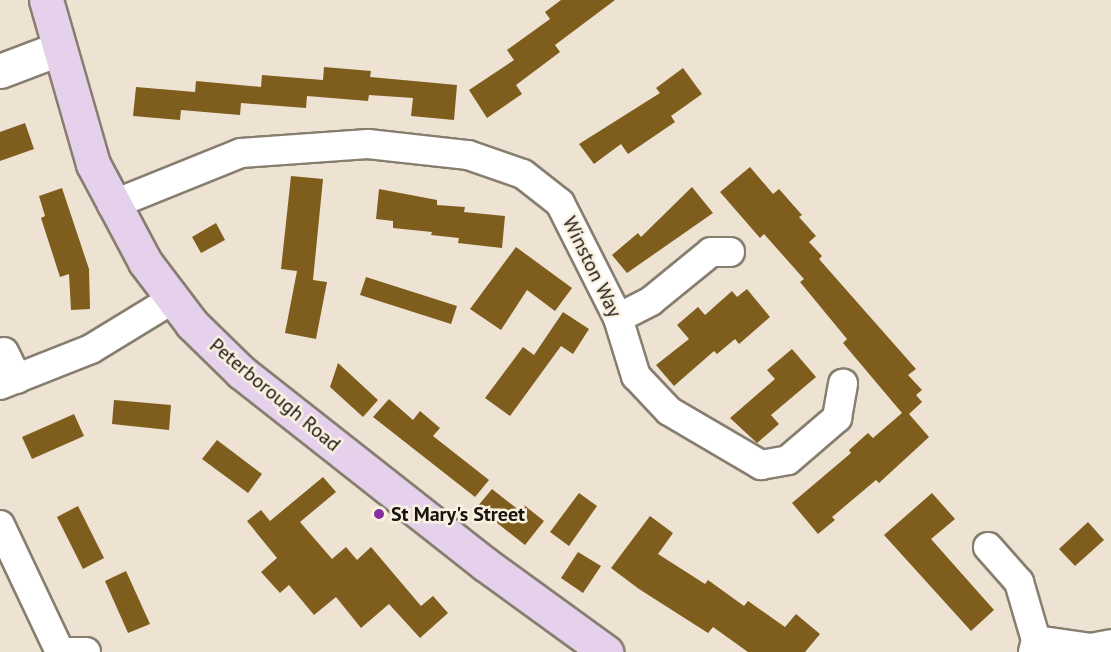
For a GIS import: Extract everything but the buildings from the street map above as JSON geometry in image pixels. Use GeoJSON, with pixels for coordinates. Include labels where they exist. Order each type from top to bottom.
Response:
{"type":"FeatureCollection","features":[{"type":"Feature","properties":{"kind":"main road","name":"Peterborough Road"},"geometry":{"type":"LineString","coordinates":[[46,0],[58,49],[93,164],[112,205],[173,299],[241,372],[502,577],[606,652]]}},
{"type":"Feature","properties":{"kind":"street"},"geometry":{"type":"LineString","coordinates":[[0,70],[58,49]]}},
{"type":"Feature","properties":{"kind":"street","name":"Winston Way"},"geometry":{"type":"LineString","coordinates":[[112,205],[241,153],[368,144],[468,155],[527,167],[560,203],[618,318],[636,376],[669,411],[761,465],[788,460],[837,418],[843,384]]}},
{"type":"Feature","properties":{"kind":"street"},"geometry":{"type":"LineString","coordinates":[[618,318],[651,301],[711,252],[729,252]]}},
{"type":"Feature","properties":{"kind":"street"},"geometry":{"type":"LineString","coordinates":[[4,352],[9,382],[91,349],[173,299]]}},
{"type":"Feature","properties":{"kind":"street"},"geometry":{"type":"LineString","coordinates":[[0,525],[62,652],[86,652]]}},
{"type":"Feature","properties":{"kind":"street"},"geometry":{"type":"LineString","coordinates":[[988,547],[1019,582],[1034,646],[1091,648],[1111,644]]}},
{"type":"Feature","properties":{"kind":"place","name":"St Mary's Street"},"geometry":{"type":"Point","coordinates":[379,514]}}]}
